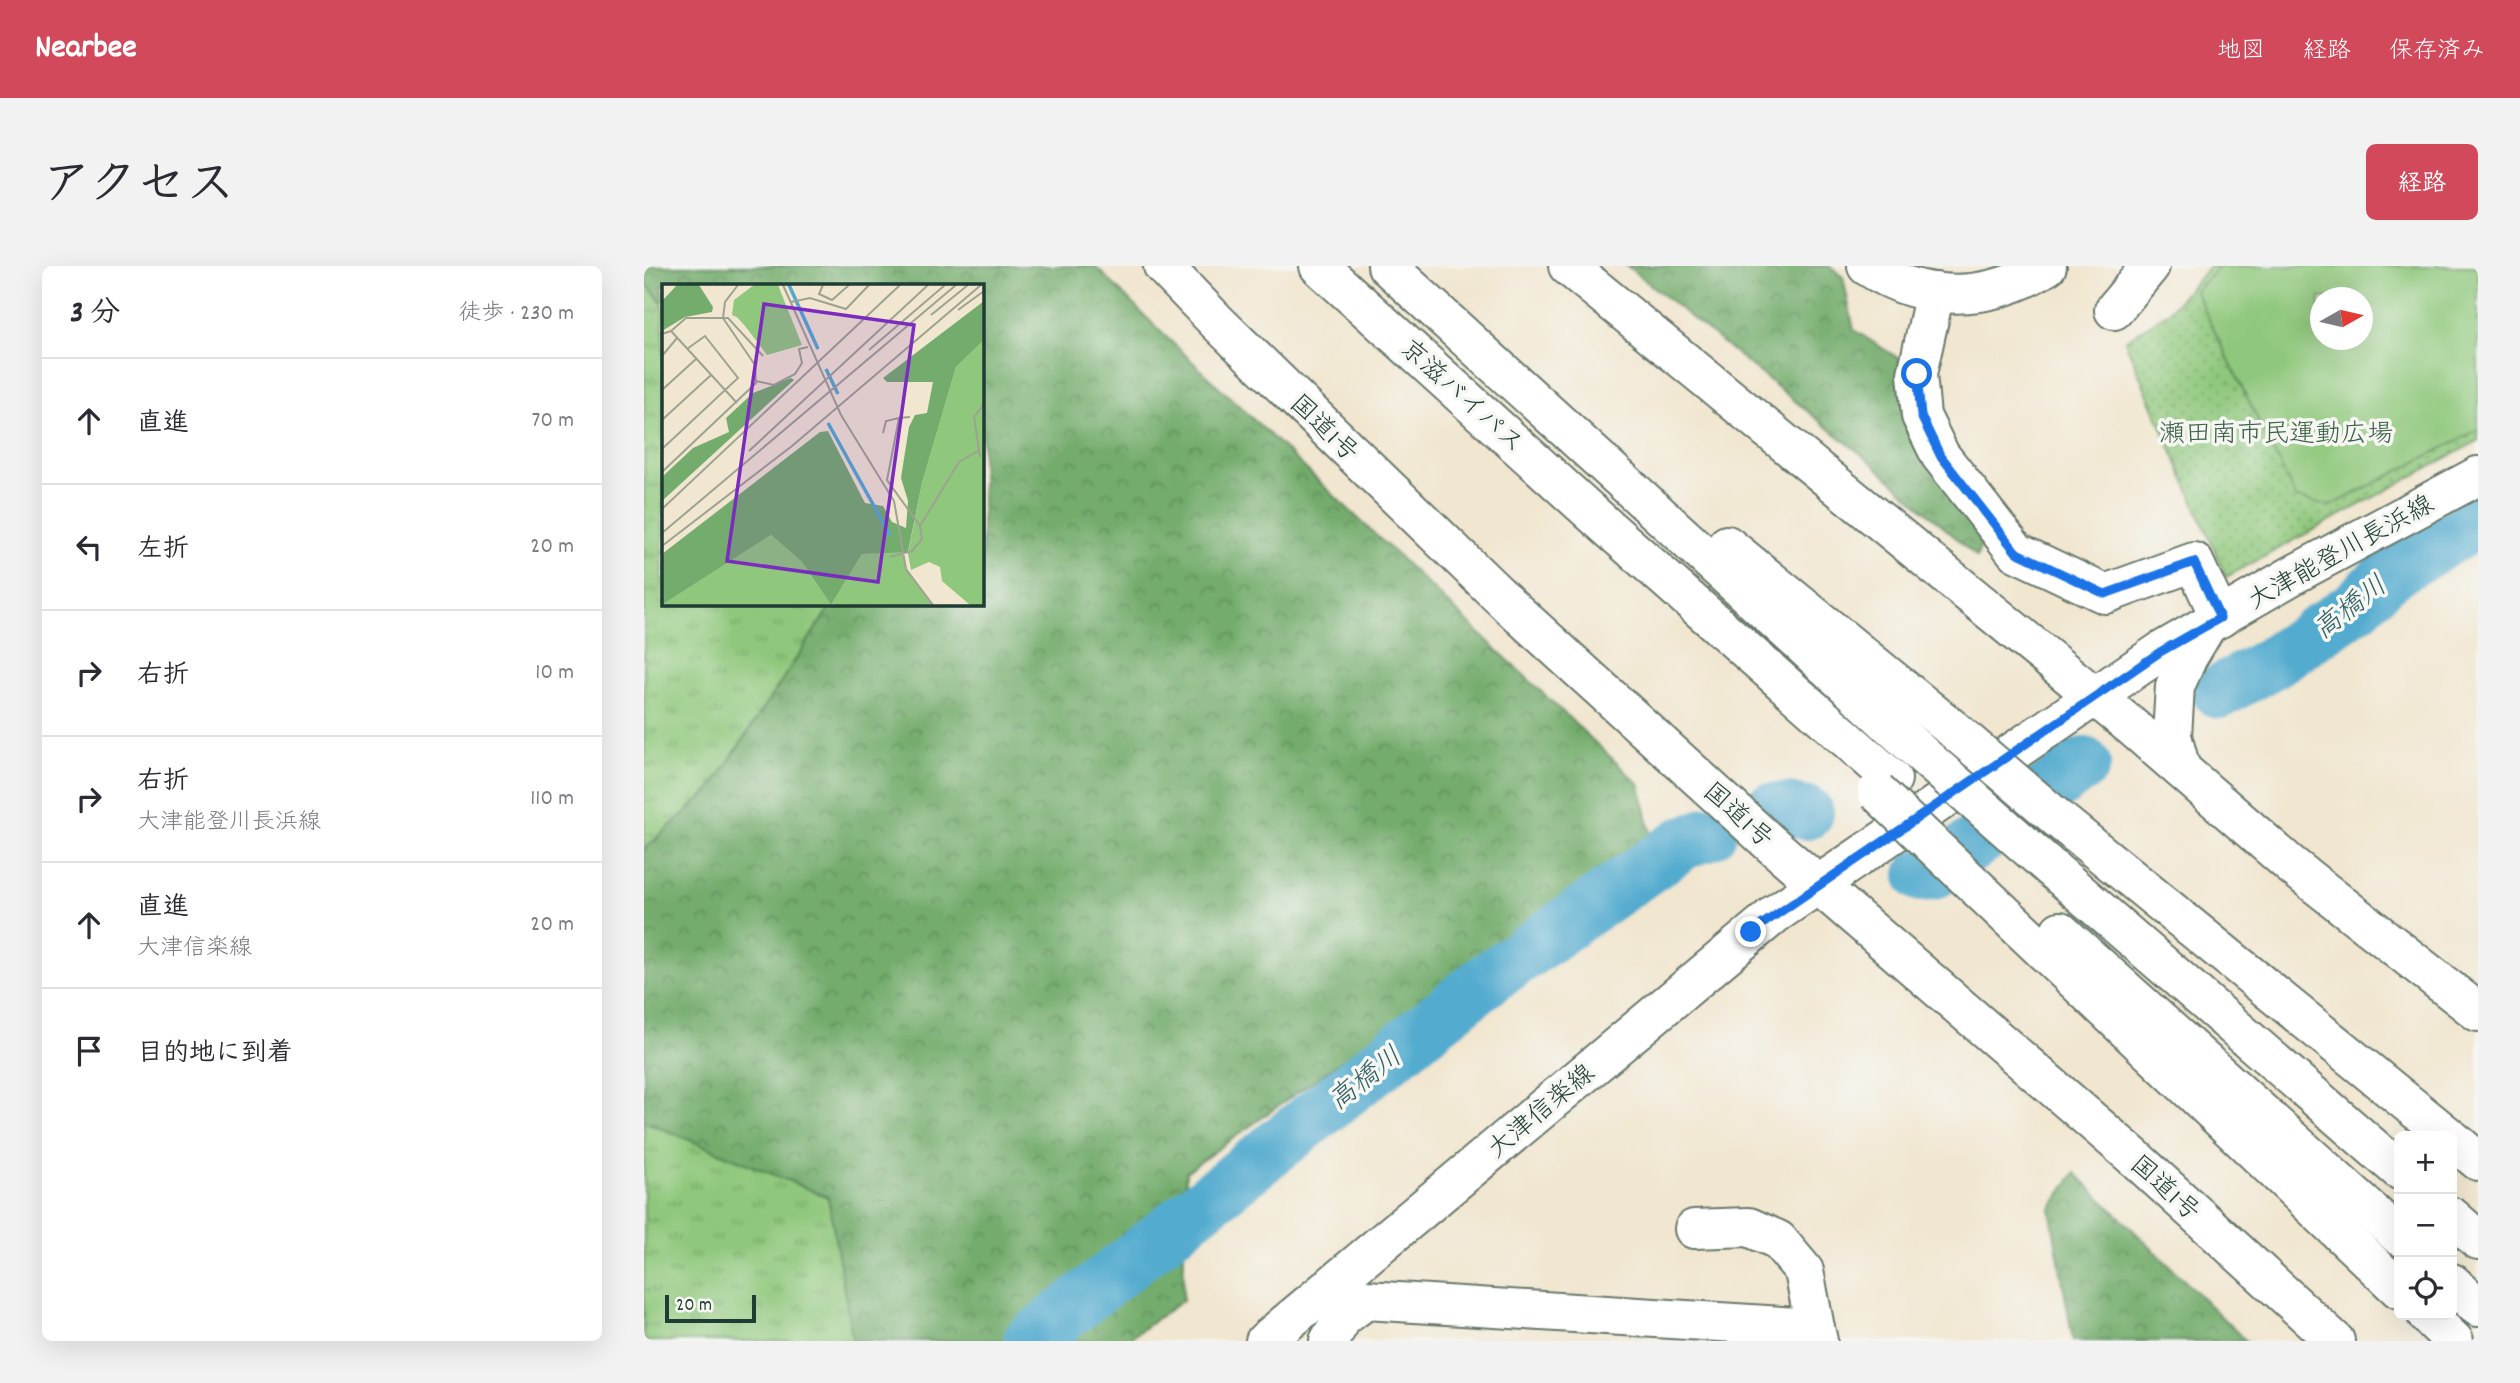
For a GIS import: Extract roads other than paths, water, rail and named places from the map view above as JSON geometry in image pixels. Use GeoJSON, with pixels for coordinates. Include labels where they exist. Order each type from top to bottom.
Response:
{"type":"FeatureCollection","features":[{"type":"Feature","properties":{"kind":"main road","name":"国道1号"},"geometry":{"type":"LineString","coordinates":[[1163,266],[1218,323],[1511,607],[1770,844],[2136,1159],[2335,1341]]}},
{"type":"Feature","properties":{"kind":"main road","name":"京滋バイパス"},"geometry":{"type":"LineString","coordinates":[[1319,266],[1606,526],[1978,873]]}},
{"type":"Feature","properties":{"kind":"main road","name":"京滋バイパス"},"geometry":{"type":"LineString","coordinates":[[1387,266],[1437,310]]}},
{"type":"Feature","properties":{"kind":"main road"},"geometry":{"type":"LineString","coordinates":[[1568,266],[2096,697],[2291,865],[2478,1012]]}},
{"type":"Feature","properties":{"kind":"main road"},"geometry":{"type":"LineString","coordinates":[[1867,266],[1916,289],[1961,296],[2005,287],[2047,266]]}},
{"type":"Feature","properties":{"kind":"main road"},"geometry":{"type":"LineString","coordinates":[[2113,310],[2150,266]]}},
{"type":"Feature","properties":{"kind":"main road"},"geometry":{"type":"LineString","coordinates":[[1935,292],[1917,374],[1921,416],[1940,455],[2016,552],[2105,594],[2194,562],[2214,622],[2188,657],[2175,686],[2172,736],[2180,769]]}},
{"type":"Feature","properties":{"kind":"main road"},"geometry":{"type":"LineString","coordinates":[[1437,310],[2441,1131]]}},
{"type":"Feature","properties":{"kind":"main road"},"geometry":{"type":"LineString","coordinates":[[1437,310],[1925,757],[2394,1166]]}},
{"type":"Feature","properties":{"kind":"main road","name":"大津能登川長浜線"},"geometry":{"type":"LineString","coordinates":[[1819,884],[2160,652],[2293,575],[2478,476]]}},
{"type":"Feature","properties":{"kind":"main road"},"geometry":{"type":"LineString","coordinates":[[2291,865],[2416,952],[2478,990]]}},
{"type":"Feature","properties":{"kind":"main road"},"geometry":{"type":"LineString","coordinates":[[1978,873],[2394,1232]]}},
{"type":"Feature","properties":{"kind":"main road"},"geometry":{"type":"LineString","coordinates":[[1978,873],[2394,1284]]}},
{"type":"Feature","properties":{"kind":"main road","name":"大津信楽線"},"geometry":{"type":"LineString","coordinates":[[1265,1341],[1751,932],[1819,884]]}},
{"type":"Feature","properties":{"kind":"main road"},"geometry":{"type":"LineString","coordinates":[[2457,1144],[2478,1161]]}},
{"type":"Feature","properties":{"kind":"main road"},"geometry":{"type":"LineString","coordinates":[[2457,1221],[2478,1240]]}},
{"type":"Feature","properties":{"kind":"main road"},"geometry":{"type":"LineString","coordinates":[[1329,1341],[1343,1317],[1366,1300],[1817,1334],[1804,1271],[1778,1240],[1749,1227],[1694,1229]]}},
{"type":"Feature","properties":{"kind":"main road"},"geometry":{"type":"LineString","coordinates":[[2457,1288],[2478,1307]]}},
{"type":"Feature","properties":{"kind":"main road"},"geometry":{"type":"LineString","coordinates":[[2432,1320],[2454,1341]]}},
{"type":"Feature","properties":{"kind":"waterway","name":"高橋川"},"geometry":{"type":"LineString","coordinates":[[2219,692],[2273,662],[2357,605],[2389,574],[2478,521]]}},
{"type":"Feature","properties":{"kind":"waterway","name":"高橋川"},"geometry":{"type":"LineString","coordinates":[[1922,875],[1933,873],[2084,764]]}},
{"type":"Feature","properties":{"kind":"waterway","name":"高橋川"},"geometry":{"type":"LineString","coordinates":[[1769,810],[1788,809],[1807,813]]}},
{"type":"Feature","properties":{"kind":"waterway","name":"高橋川"},"geometry":{"type":"LineString","coordinates":[[1030,1341],[1489,978],[1683,843],[1710,833]]}},
{"type":"Feature","properties":{"kind":"park label","name":"瀬田南市民運動広場"},"geometry":{"type":"Point","coordinates":[2276,432]}}]}
